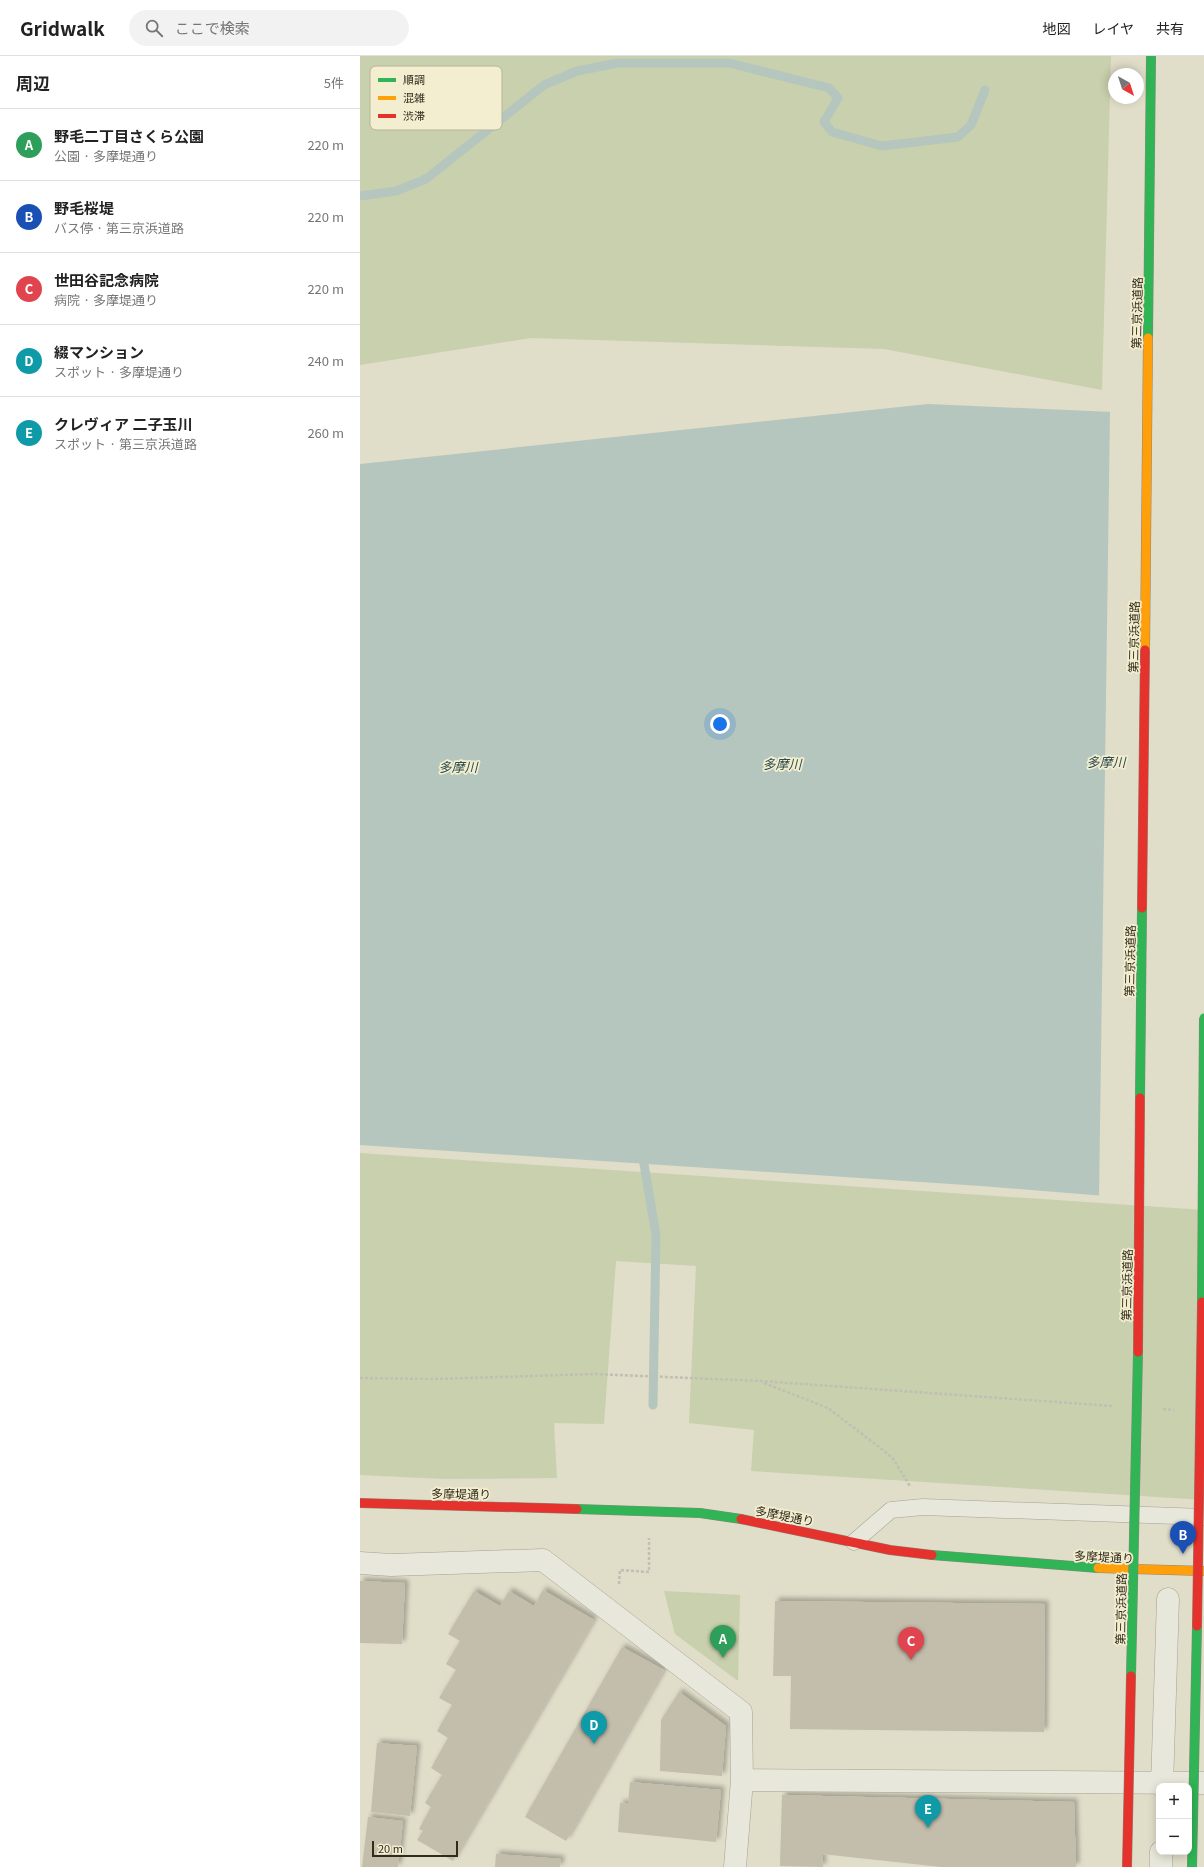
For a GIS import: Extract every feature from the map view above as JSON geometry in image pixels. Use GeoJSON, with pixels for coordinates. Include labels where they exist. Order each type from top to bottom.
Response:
{"type":"FeatureCollection","features":[{"type":"Feature","properties":{"kind":"main road","name":"第三京浜道路"},"geometry":{"type":"LineString","coordinates":[[1126,1867],[1137,1426],[1151,56]]}},
{"type":"Feature","properties":{"kind":"main road"},"geometry":{"type":"LineString","coordinates":[[1192,1867],[1200,1494],[1204,1018]]}},
{"type":"Feature","properties":{"kind":"main road","name":"多摩堤通り"},"geometry":{"type":"LineString","coordinates":[[360,1502],[700,1513],[756,1521],[890,1550],[938,1556],[1091,1568],[1204,1572]]}},
{"type":"Feature","properties":{"kind":"street"},"geometry":{"type":"LineString","coordinates":[[360,1563],[391,1565],[543,1560],[741,1712],[742,1780],[735,1867]]}},
{"type":"Feature","properties":{"kind":"street"},"geometry":{"type":"LineString","coordinates":[[1162,1783],[1168,1599]]}},
{"type":"Feature","properties":{"kind":"street"},"geometry":{"type":"LineString","coordinates":[[742,1780],[1156,1784]]}},
{"type":"Feature","properties":{"kind":"street"},"geometry":{"type":"LineString","coordinates":[[1192,1783],[1204,1783]]}},
{"type":"Feature","properties":{"kind":"street"},"geometry":{"type":"LineString","coordinates":[[1161,1855],[1161,1867]]}},
{"type":"Feature","properties":{"kind":"lane"},"geometry":{"type":"LineString","coordinates":[[854,1542],[891,1510],[923,1507],[1204,1517]]}},
{"type":"Feature","properties":{"kind":"path"},"geometry":{"type":"LineString","coordinates":[[360,1378],[434,1379],[595,1374],[715,1379],[1116,1406]]}},
{"type":"Feature","properties":{"kind":"path"},"geometry":{"type":"LineString","coordinates":[[761,1382],[828,1408],[892,1457],[923,1507]]}},
{"type":"Feature","properties":{"kind":"path"},"geometry":{"type":"LineString","coordinates":[[1156,1408],[1180,1410]]}},
{"type":"Feature","properties":{"kind":"path"},"geometry":{"type":"LineString","coordinates":[[616,1615],[620,1570],[649,1572],[649,1511]]}},
{"type":"Feature","properties":{"kind":"green space"},"geometry":{"type":"Polygon","coordinates":[[[360,56],[1111,56],[1111,68],[1108,68],[1108,104],[1110,104],[1102,390],[884,349],[531,338],[360,365],[360,56]]]}},
{"type":"Feature","properties":{"kind":"green space"},"geometry":{"type":"Polygon","coordinates":[[[360,1153],[1204,1210],[1204,1500],[751,1471],[754,1430],[689,1423],[696,1266],[616,1261],[604,1424],[554,1423],[557,1478],[445,1479],[360,1475],[360,1153]]]}},
{"type":"Feature","properties":{"kind":"green space"},"geometry":{"type":"Polygon","coordinates":[[[664,1591],[740,1595],[738,1681],[675,1634],[664,1591]]]}},
{"type":"Feature","properties":{"kind":"water","name":"多摩川"},"geometry":{"type":"Polygon","coordinates":[[[928,404],[1204,416],[1204,1204],[981,1186],[360,1145],[360,464],[928,404]]]}},
{"type":"Feature","properties":{"kind":"pier"},"geometry":{"type":"Polygon","coordinates":[[[1110,410],[1204,414],[1204,1206],[1099,1198],[1110,410]]]}},
{"type":"Feature","properties":{"kind":"building"},"geometry":{"type":"Polygon","coordinates":[[[360,1581],[405,1583],[402,1644],[360,1643],[360,1581]]]}},
{"type":"Feature","properties":{"kind":"building"},"geometry":{"type":"Polygon","coordinates":[[[543,1590],[594,1620],[453,1861],[417,1840],[423,1831],[419,1829],[431,1807],[425,1803],[442,1775],[431,1768],[448,1738],[437,1731],[452,1705],[439,1698],[456,1670],[446,1664],[460,1641],[448,1634],[474,1591],[500,1606],[509,1591],[534,1606],[543,1590]]]}},
{"type":"Feature","properties":{"kind":"building"},"geometry":{"type":"Polygon","coordinates":[[[775,1601],[1045,1604],[1044,1732],[790,1729],[791,1676],[773,1676],[775,1601]]]}},
{"type":"Feature","properties":{"kind":"building"},"geometry":{"type":"Polygon","coordinates":[[[622,1647],[664,1670],[566,1841],[525,1817],[622,1647]]]}},
{"type":"Feature","properties":{"kind":"building"},"geometry":{"type":"Polygon","coordinates":[[[679,1692],[726,1726],[722,1776],[660,1771],[661,1720],[679,1692]]]}},
{"type":"Feature","properties":{"kind":"building"},"geometry":{"type":"Polygon","coordinates":[[[377,1743],[417,1746],[410,1816],[371,1812],[377,1743]]]}},
{"type":"Feature","properties":{"kind":"building"},"geometry":{"type":"Polygon","coordinates":[[[630,1782],[721,1790],[716,1842],[618,1832],[620,1803],[628,1804],[630,1782]]]}},
{"type":"Feature","properties":{"kind":"building"},"geometry":{"type":"Polygon","coordinates":[[[782,1795],[1074,1802],[1076,1867],[941,1867],[822,1854],[823,1867],[780,1866],[782,1795]]]}},
{"type":"Feature","properties":{"kind":"building"},"geometry":{"type":"Polygon","coordinates":[[[368,1817],[403,1821],[398,1867],[362,1867],[368,1817]]]}},
{"type":"Feature","properties":{"kind":"building"},"geometry":{"type":"Polygon","coordinates":[[[496,1854],[561,1859],[560,1867],[495,1867],[496,1854]]]}},
{"type":"Feature","properties":{"kind":"waterway"},"geometry":{"type":"LineString","coordinates":[[502,118],[544,85],[577,71],[618,63],[729,63],[829,88],[838,98],[824,122],[832,132],[882,146],[958,137],[971,125],[985,90]]}},
{"type":"Feature","properties":{"kind":"waterway"},"geometry":{"type":"LineString","coordinates":[[360,196],[396,191],[426,179],[488,130]]}},
{"type":"Feature","properties":{"kind":"waterway"},"geometry":{"type":"LineString","coordinates":[[644,1164],[656,1235],[653,1405]]}},
{"type":"Feature","properties":{"kind":"traffic: fast"},"geometry":{"type":"LineString","coordinates":[[1148,338],[1151,56]]}},
{"type":"Feature","properties":{"kind":"traffic: fast"},"geometry":{"type":"LineString","coordinates":[[1140,1098],[1142,908]]}},
{"type":"Feature","properties":{"kind":"traffic: fast"},"geometry":{"type":"LineString","coordinates":[[1202,1302],[1204,1018]]}},
{"type":"Feature","properties":{"kind":"traffic: fast"},"geometry":{"type":"LineString","coordinates":[[1131,1676],[1138,1352]]}},
{"type":"Feature","properties":{"kind":"traffic: fast"},"geometry":{"type":"LineString","coordinates":[[577,1509],[700,1513],[741,1519]]}},
{"type":"Feature","properties":{"kind":"traffic: fast"},"geometry":{"type":"LineString","coordinates":[[932,1555],[1098,1568]]}},
{"type":"Feature","properties":{"kind":"traffic: fast"},"geometry":{"type":"LineString","coordinates":[[1192,1867],[1197,1626]]}},
{"type":"Feature","properties":{"kind":"traffic: slow"},"geometry":{"type":"LineString","coordinates":[[1145,650],[1148,338]]}},
{"type":"Feature","properties":{"kind":"traffic: slow"},"geometry":{"type":"LineString","coordinates":[[1098,1568],[1204,1571]]}},
{"type":"Feature","properties":{"kind":"traffic: jam"},"geometry":{"type":"LineString","coordinates":[[1142,908],[1145,650]]}},
{"type":"Feature","properties":{"kind":"traffic: jam"},"geometry":{"type":"LineString","coordinates":[[1138,1352],[1140,1098]]}},
{"type":"Feature","properties":{"kind":"traffic: jam"},"geometry":{"type":"LineString","coordinates":[[1197,1626],[1202,1302]]}},
{"type":"Feature","properties":{"kind":"traffic: jam"},"geometry":{"type":"LineString","coordinates":[[360,1503],[577,1509]]}},
{"type":"Feature","properties":{"kind":"traffic: jam"},"geometry":{"type":"LineString","coordinates":[[741,1519],[890,1550],[932,1555]]}},
{"type":"Feature","properties":{"kind":"traffic: jam"},"geometry":{"type":"LineString","coordinates":[[1127,1867],[1131,1676]]}},
{"type":"Feature","properties":{"kind":"place","name":"野毛桜堤"},"geometry":{"type":"Point","coordinates":[1183,1554]}},
{"type":"Feature","properties":{"kind":"place","name":"野毛二丁目さくら公園"},"geometry":{"type":"Point","coordinates":[723,1658]}},
{"type":"Feature","properties":{"kind":"place","name":"世田谷記念病院"},"geometry":{"type":"Point","coordinates":[911,1660]}},
{"type":"Feature","properties":{"kind":"place","name":"綴マンション"},"geometry":{"type":"Point","coordinates":[594,1744]}},
{"type":"Feature","properties":{"kind":"place","name":"クレヴィア 二子玉川"},"geometry":{"type":"Point","coordinates":[928,1828]}}]}
